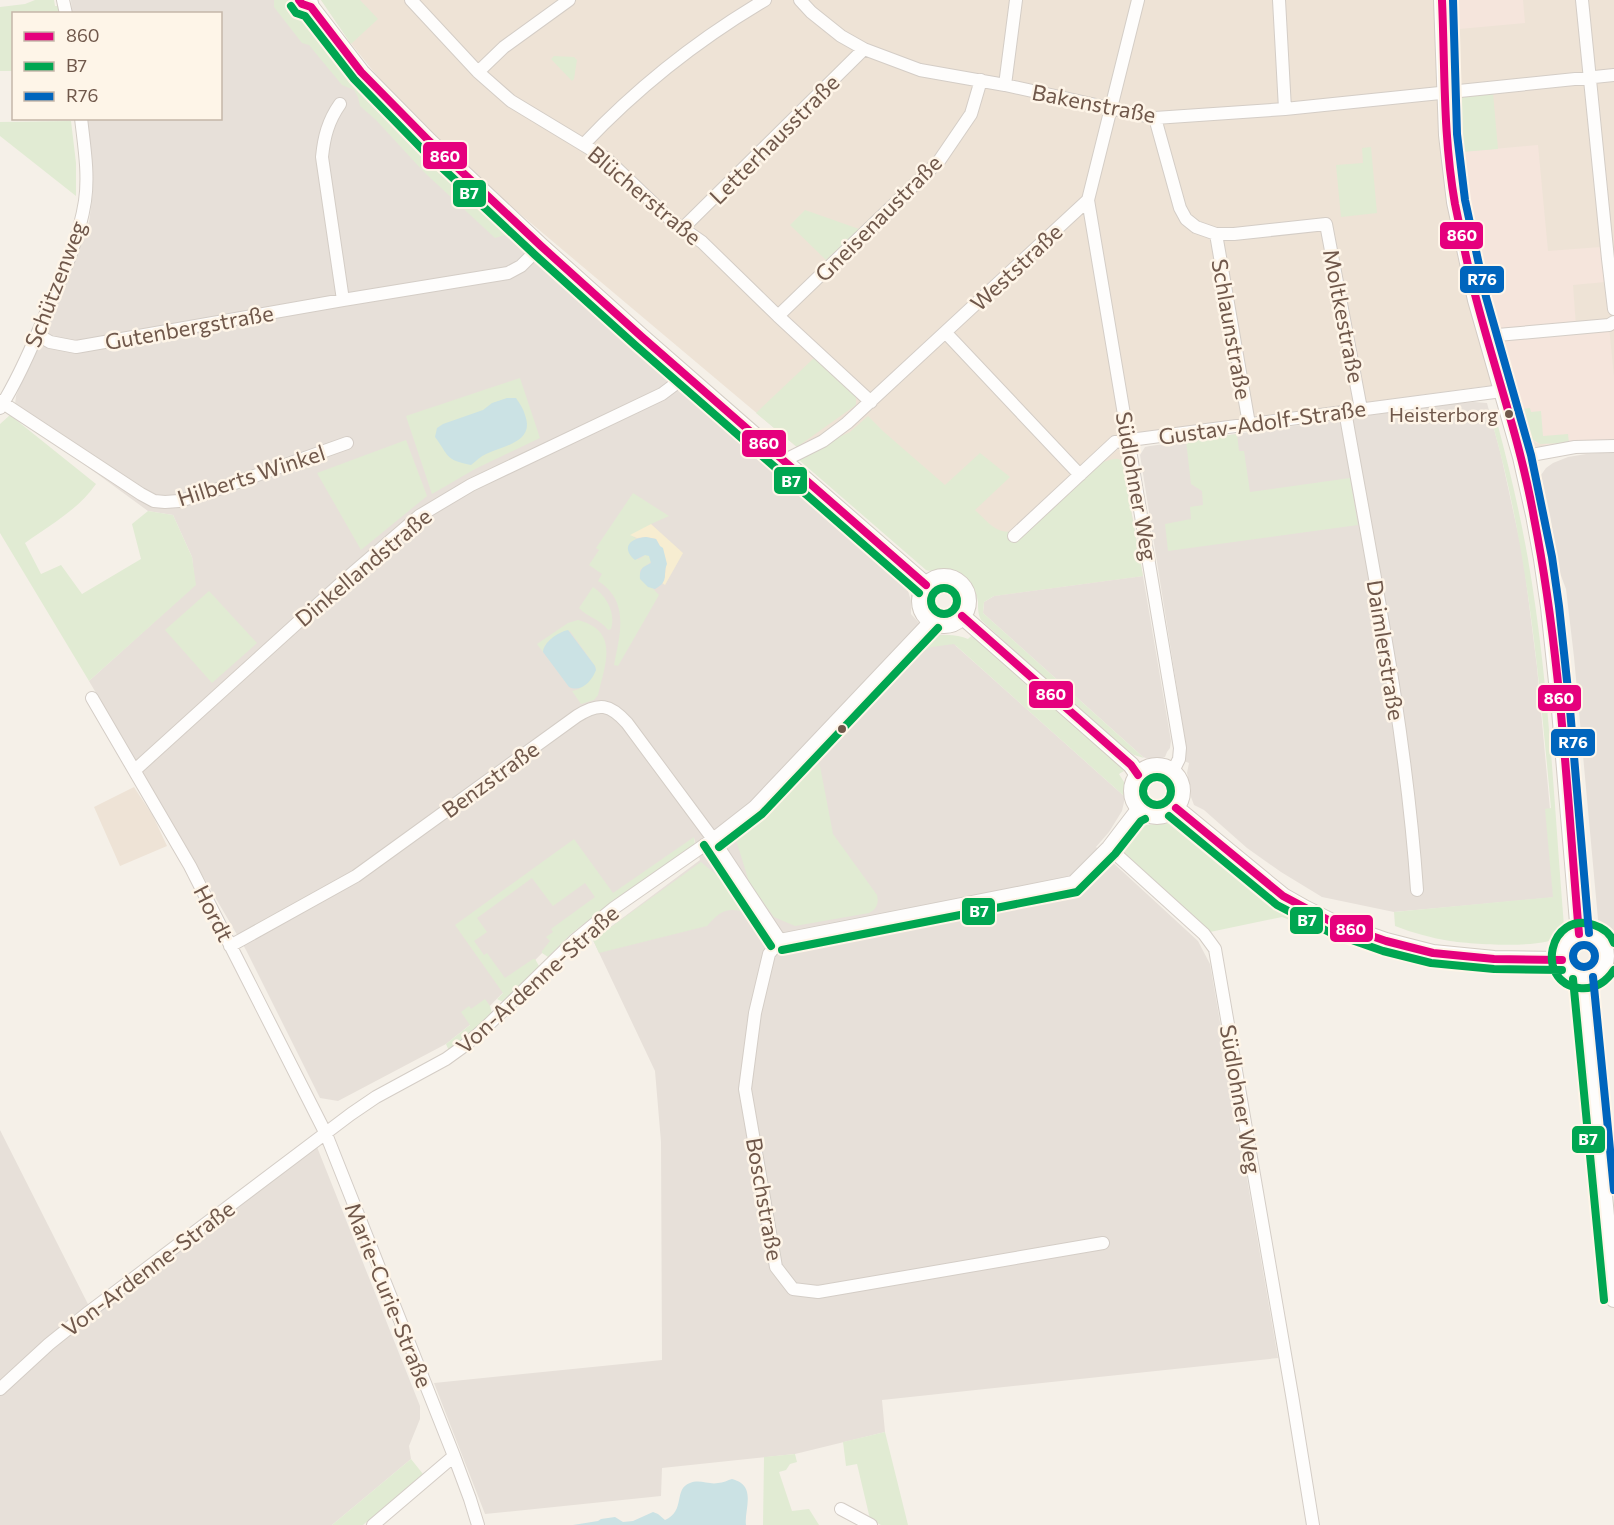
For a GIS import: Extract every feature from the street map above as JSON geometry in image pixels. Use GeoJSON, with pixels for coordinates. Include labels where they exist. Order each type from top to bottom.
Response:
{"type":"FeatureCollection","features":[{"type":"Feature","properties":{"kind":"street","name":"Blücherstraße"},"geometry":{"type":"LineString","coordinates":[[411,0],[478,72],[511,101],[607,159],[672,221],[702,242],[871,402]]}},
{"type":"Feature","properties":{"kind":"street"},"geometry":{"type":"LineString","coordinates":[[478,72],[504,47],[569,0]]}},
{"type":"Feature","properties":{"kind":"street"},"geometry":{"type":"LineString","coordinates":[[584,144],[610,116],[671,64],[728,22],[765,0]]}},
{"type":"Feature","properties":{"kind":"street","name":"Bakenstraße"},"geometry":{"type":"LineString","coordinates":[[800,0],[810,12],[841,36],[864,49],[920,70],[981,80],[1155,118],[1285,109],[1614,75]]}},
{"type":"Feature","properties":{"kind":"street"},"geometry":{"type":"LineString","coordinates":[[1005,85],[1016,0]]}},
{"type":"Feature","properties":{"kind":"street"},"geometry":{"type":"LineString","coordinates":[[1088,200],[1138,0]]}},
{"type":"Feature","properties":{"kind":"street"},"geometry":{"type":"LineString","coordinates":[[1279,0],[1285,109]]}},
{"type":"Feature","properties":{"kind":"street"},"geometry":{"type":"LineString","coordinates":[[1442,0],[1447,135],[1455,202],[1471,281],[1521,457],[1534,514],[1549,607],[1579,934]]}},
{"type":"Feature","properties":{"kind":"street"},"geometry":{"type":"LineString","coordinates":[[1582,0],[1589,77],[1608,201],[1614,309]]}},
{"type":"Feature","properties":{"kind":"street"},"geometry":{"type":"LineString","coordinates":[[306,2],[361,72],[429,141],[541,246],[684,374],[926,585]]}},
{"type":"Feature","properties":{"kind":"street","name":"Letterhausstraße"},"geometry":{"type":"LineString","coordinates":[[683,228],[864,49]]}},
{"type":"Feature","properties":{"kind":"street","name":"Gneisenaustraße"},"geometry":{"type":"LineString","coordinates":[[778,316],[939,161],[971,114],[981,80]]}},
{"type":"Feature","properties":{"kind":"street"},"geometry":{"type":"LineString","coordinates":[[340,104],[329,122],[322,157],[343,300]]}},
{"type":"Feature","properties":{"kind":"street"},"geometry":{"type":"LineString","coordinates":[[1155,118],[1180,208],[1186,219],[1196,227],[1216,234]]}},
{"type":"Feature","properties":{"kind":"street","name":"Schützenweg"},"geometry":{"type":"LineString","coordinates":[[1,404],[38,335],[74,245],[85,200],[87,181],[81,120]]}},
{"type":"Feature","properties":{"kind":"street","name":"Weststraße"},"geometry":{"type":"LineString","coordinates":[[783,461],[823,441],[847,423],[1088,200]]}},
{"type":"Feature","properties":{"kind":"street","name":"Südlohner Weg"},"geometry":{"type":"LineString","coordinates":[[1088,200],[1180,748],[1179,759],[1173,771]]}},
{"type":"Feature","properties":{"kind":"street","name":"Moltkestraße"},"geometry":{"type":"LineString","coordinates":[[1216,234],[1326,224],[1361,409]]}},
{"type":"Feature","properties":{"kind":"street","name":"Schlaunstraße"},"geometry":{"type":"LineString","coordinates":[[1216,234],[1249,424]]}},
{"type":"Feature","properties":{"kind":"street","name":"Gutenbergstraße"},"geometry":{"type":"LineString","coordinates":[[38,335],[50,342],[76,347],[508,273],[521,266],[541,246]]}},
{"type":"Feature","properties":{"kind":"street"},"geometry":{"type":"LineString","coordinates":[[1486,336],[1609,325],[1614,322]]}},
{"type":"Feature","properties":{"kind":"street"},"geometry":{"type":"LineString","coordinates":[[946,333],[1080,475]]}},
{"type":"Feature","properties":{"kind":"street","name":"Dinkellandstraße"},"geometry":{"type":"LineString","coordinates":[[135,770],[419,516],[471,485],[662,394],[684,374]]}},
{"type":"Feature","properties":{"kind":"street","name":"Gustav-Adolf-Straße"},"geometry":{"type":"LineString","coordinates":[[1014,536],[1115,442],[1502,391]]}},
{"type":"Feature","properties":{"kind":"street","name":"Hilberts Winkel"},"geometry":{"type":"LineString","coordinates":[[1,404],[130,488],[154,501],[179,501],[204,494],[347,443]]}},
{"type":"Feature","properties":{"kind":"street","name":"Daimlerstraße"},"geometry":{"type":"LineString","coordinates":[[1346,411],[1398,718],[1414,843],[1417,890]]}},
{"type":"Feature","properties":{"kind":"street"},"geometry":{"type":"LineString","coordinates":[[1521,457],[1575,447],[1614,446]]}},
{"type":"Feature","properties":{"kind":"street"},"geometry":{"type":"LineString","coordinates":[[953,579],[959,583],[967,596],[968,603],[963,616],[944,626],[930,621],[924,616],[921,608],[921,592],[932,580],[953,579]]}},
{"type":"Feature","properties":{"kind":"street"},"geometry":{"type":"LineString","coordinates":[[963,616],[1131,765],[1138,775]]}},
{"type":"Feature","properties":{"kind":"street","name":"Von-Ardenne-Straße"},"geometry":{"type":"LineString","coordinates":[[0,1389],[49,1344],[89,1312],[376,1097],[446,1059],[464,1046],[574,941],[614,908],[713,839],[754,807],[930,621]]}},
{"type":"Feature","properties":{"kind":"street","name":"Hordt"},"geometry":{"type":"LineString","coordinates":[[92,698],[190,866],[326,1134]]}},
{"type":"Feature","properties":{"kind":"street","name":"Benzstraße"},"geometry":{"type":"LineString","coordinates":[[230,946],[356,876],[577,716],[597,707],[608,707],[627,723],[713,839]]}},
{"type":"Feature","properties":{"kind":"street"},"geometry":{"type":"LineString","coordinates":[[1155,766],[1173,771],[1179,777],[1183,793],[1176,808],[1162,816],[1147,814],[1140,810],[1134,802],[1132,793],[1133,783],[1138,775],[1155,766]]}},
{"type":"Feature","properties":{"kind":"street"},"geometry":{"type":"LineString","coordinates":[[1176,808],[1283,896],[1340,926],[1433,953],[1494,959],[1562,960]]}},
{"type":"Feature","properties":{"kind":"street"},"geometry":{"type":"LineString","coordinates":[[713,839],[780,940],[1073,882],[1108,847],[1134,813],[1140,810]]}},
{"type":"Feature","properties":{"kind":"street","name":"Südlohner Weg"},"geometry":{"type":"LineString","coordinates":[[1108,847],[1204,934],[1215,949],[1313,1525]]}},
{"type":"Feature","properties":{"kind":"street"},"geometry":{"type":"LineString","coordinates":[[1579,934],[1594,936],[1610,953],[1603,968],[1591,977],[1576,977],[1565,967],[1562,960],[1565,944],[1579,934]]}},
{"type":"Feature","properties":{"kind":"street","name":"Boschstraße"},"geometry":{"type":"LineString","coordinates":[[780,940],[769,954],[755,1013],[745,1089],[776,1267],[793,1289],[818,1292],[1103,1243]]}},
{"type":"Feature","properties":{"kind":"street"},"geometry":{"type":"LineString","coordinates":[[1583,978],[1614,1299]]}},
{"type":"Feature","properties":{"kind":"street","name":"Marie-Curie-Straße"},"geometry":{"type":"LineString","coordinates":[[326,1134],[470,1499],[478,1525]]}},
{"type":"Feature","properties":{"kind":"street"},"geometry":{"type":"LineString","coordinates":[[373,1525],[453,1456]]}},
{"type":"Feature","properties":{"kind":"street"},"geometry":{"type":"LineString","coordinates":[[841,1509],[872,1525]]}},
{"type":"Feature","properties":{"kind":"shaded area"},"geometry":{"type":"Polygon","coordinates":[[[71,0],[294,0],[427,147],[906,584],[911,601],[911,614],[929,634],[950,635],[956,646],[1124,796],[1122,811],[1096,847],[1198,941],[1210,964],[1278,1358],[882,1400],[885,1432],[795,1454],[662,1468],[661,1496],[485,1514],[434,1383],[662,1360],[661,1142],[655,1071],[593,940],[700,860],[694,838],[551,944],[476,1020],[446,1044],[338,1101],[320,1098],[246,950],[89,681],[195,585],[192,557],[173,515],[148,511],[14,413],[16,396],[53,313],[89,222],[93,192],[86,120],[222,120],[222,12],[72,12],[71,0]]]}},
{"type":"Feature","properties":{"kind":"shaded area"},"geometry":{"type":"Polygon","coordinates":[[[321,0],[1614,0],[1614,445],[1529,447],[1487,386],[1142,433],[1123,464],[1143,576],[994,596],[980,580],[931,560],[481,181],[440,143],[378,77],[321,0]]]}},
{"type":"Feature","properties":{"kind":"shaded area"},"geometry":{"type":"Polygon","coordinates":[[[1459,0],[1523,0],[1525,23],[1459,29],[1459,0]]]}},
{"type":"Feature","properties":{"kind":"shaded area"},"geometry":{"type":"Polygon","coordinates":[[[1538,145],[1548,251],[1601,247],[1605,282],[1573,285],[1576,327],[1500,333],[1477,245],[1461,152],[1538,145]]]}},
{"type":"Feature","properties":{"kind":"shaded area"},"geometry":{"type":"Polygon","coordinates":[[[1609,327],[1614,377],[1614,439],[1547,445],[1536,443],[1530,438],[1500,336],[1609,327]]]}},
{"type":"Feature","properties":{"kind":"shaded area"},"geometry":{"type":"Polygon","coordinates":[[[1474,402],[1487,403],[1523,556],[1537,667],[1558,897],[1394,912],[1322,897],[1247,848],[1204,810],[1194,805],[1187,773],[1189,763],[1184,761],[1186,745],[1140,455],[1145,447],[1150,446],[1474,402]]]}},
{"type":"Feature","properties":{"kind":"shaded area"},"geometry":{"type":"Polygon","coordinates":[[[1614,452],[1614,938],[1599,930],[1566,589],[1560,573],[1541,475],[1553,463],[1568,457],[1614,452]]]}},
{"type":"Feature","properties":{"kind":"shaded area"},"geometry":{"type":"Polygon","coordinates":[[[1143,576],[1171,741],[1165,757],[1151,760],[1143,757],[983,613],[984,602],[994,596],[1143,576]]]}},
{"type":"Feature","properties":{"kind":"shaded area"},"geometry":{"type":"Polygon","coordinates":[[[134,787],[153,816],[167,846],[120,866],[94,807],[134,787]]]}},
{"type":"Feature","properties":{"kind":"shaded area"},"geometry":{"type":"Polygon","coordinates":[[[0,1130],[94,1316],[317,1147],[420,1406],[420,1419],[409,1446],[411,1459],[332,1525],[0,1525],[0,1130]]]}},
{"type":"Feature","properties":{"kind":"green space"},"geometry":{"type":"Polygon","coordinates":[[[35,0],[54,0],[59,12],[12,12],[12,71],[0,71],[0,7],[25,4],[35,0]]]}},
{"type":"Feature","properties":{"kind":"green space"},"geometry":{"type":"Polygon","coordinates":[[[274,0],[287,0],[325,33],[507,227],[505,235],[495,238],[424,172],[360,106],[354,90],[342,85],[309,45],[302,43],[274,7],[274,0]]]}},
{"type":"Feature","properties":{"kind":"green space"},"geometry":{"type":"Polygon","coordinates":[[[321,0],[360,0],[378,19],[351,44],[321,0]]]}},
{"type":"Feature","properties":{"kind":"green space"},"geometry":{"type":"Polygon","coordinates":[[[554,56],[574,57],[577,60],[572,81],[551,59],[554,56]]]}},
{"type":"Feature","properties":{"kind":"green space"},"geometry":{"type":"Polygon","coordinates":[[[1493,93],[1498,149],[1461,152],[1458,96],[1493,93]]]}},
{"type":"Feature","properties":{"kind":"green space"},"geometry":{"type":"Polygon","coordinates":[[[71,121],[76,163],[76,196],[0,136],[0,122],[71,121]]]}},
{"type":"Feature","properties":{"kind":"green space"},"geometry":{"type":"Polygon","coordinates":[[[1371,147],[1377,213],[1341,217],[1336,165],[1363,163],[1362,148],[1371,147]]]}},
{"type":"Feature","properties":{"kind":"green space"},"geometry":{"type":"Polygon","coordinates":[[[805,210],[859,229],[826,260],[790,225],[805,210]]]}},
{"type":"Feature","properties":{"kind":"green space"},"geometry":{"type":"Polygon","coordinates":[[[814,358],[856,397],[856,405],[797,447],[756,413],[814,358]]]}},
{"type":"Feature","properties":{"kind":"green space"},"geometry":{"type":"Polygon","coordinates":[[[520,378],[540,438],[475,469],[432,494],[406,416],[520,378]]]}},
{"type":"Feature","properties":{"kind":"green space"},"geometry":{"type":"Polygon","coordinates":[[[702,397],[766,456],[765,462],[691,399],[702,397]]]}},
{"type":"Feature","properties":{"kind":"green space"},"geometry":{"type":"Polygon","coordinates":[[[1530,408],[1531,412],[1541,411],[1543,436],[1568,434],[1569,443],[1540,444],[1530,438],[1521,409],[1530,408]]]}},
{"type":"Feature","properties":{"kind":"green space"},"geometry":{"type":"Polygon","coordinates":[[[10,415],[96,484],[81,502],[25,543],[41,574],[61,565],[82,594],[141,559],[132,524],[148,511],[173,515],[192,557],[196,585],[89,681],[0,533],[0,424],[10,415]]]}},
{"type":"Feature","properties":{"kind":"green space"},"geometry":{"type":"Polygon","coordinates":[[[868,416],[945,485],[980,453],[1010,477],[975,510],[1001,531],[1012,531],[1102,462],[1115,459],[1122,461],[1143,576],[994,596],[984,602],[983,613],[1144,758],[1126,749],[981,620],[975,591],[966,578],[951,571],[926,570],[799,460],[804,453],[850,432],[868,416]]]}},
{"type":"Feature","properties":{"kind":"green space"},"geometry":{"type":"Polygon","coordinates":[[[1495,421],[1518,507],[1535,605],[1550,742],[1564,926],[1562,934],[1553,940],[1508,945],[1450,941],[1429,937],[1395,926],[1394,912],[1553,897],[1545,809],[1551,808],[1537,662],[1515,517],[1492,422],[1495,421]]]}},
{"type":"Feature","properties":{"kind":"green space"},"geometry":{"type":"Polygon","coordinates":[[[1237,434],[1239,451],[1244,451],[1250,492],[1350,478],[1358,525],[1168,551],[1165,524],[1191,519],[1190,507],[1203,505],[1202,491],[1191,484],[1186,441],[1237,434]]]}},
{"type":"Feature","properties":{"kind":"green space"},"geometry":{"type":"Polygon","coordinates":[[[406,440],[427,496],[361,550],[317,473],[406,440]]]}},
{"type":"Feature","properties":{"kind":"green space"},"geometry":{"type":"Polygon","coordinates":[[[633,493],[669,516],[651,524],[633,537],[637,538],[634,540],[638,560],[649,555],[652,561],[640,570],[640,575],[659,595],[618,666],[614,665],[619,642],[619,608],[608,589],[598,581],[602,574],[589,565],[599,550],[596,548],[633,493]]]}},
{"type":"Feature","properties":{"kind":"green space"},"geometry":{"type":"Polygon","coordinates":[[[593,587],[609,606],[612,617],[611,629],[608,630],[579,608],[593,587]]]}},
{"type":"Feature","properties":{"kind":"green space"},"geometry":{"type":"Polygon","coordinates":[[[209,591],[257,643],[212,683],[165,630],[209,591]]]}},
{"type":"Feature","properties":{"kind":"green space"},"geometry":{"type":"Polygon","coordinates":[[[578,620],[591,625],[600,632],[605,640],[606,650],[606,661],[598,695],[594,700],[581,704],[572,691],[579,689],[596,670],[570,631],[553,637],[546,644],[543,652],[537,644],[568,623],[578,620]]]}},
{"type":"Feature","properties":{"kind":"green space"},"geometry":{"type":"Polygon","coordinates":[[[953,635],[968,639],[971,636],[985,645],[1107,753],[1124,771],[1119,774],[1124,782],[1124,796],[954,644],[931,647],[906,663],[826,748],[825,738],[924,636],[928,638],[953,635]]]}},
{"type":"Feature","properties":{"kind":"green space"},"geometry":{"type":"Polygon","coordinates":[[[806,761],[815,761],[820,766],[833,834],[877,895],[878,901],[876,908],[869,913],[795,926],[774,917],[749,882],[734,833],[806,761]]]}},
{"type":"Feature","properties":{"kind":"green space"},"geometry":{"type":"Polygon","coordinates":[[[1171,823],[1178,825],[1245,883],[1281,910],[1397,952],[1444,962],[1553,967],[1554,972],[1477,971],[1404,960],[1376,954],[1282,917],[1210,932],[1124,855],[1125,843],[1140,828],[1146,825],[1171,823]]]}},
{"type":"Feature","properties":{"kind":"green space"},"geometry":{"type":"Polygon","coordinates":[[[694,837],[695,845],[595,915],[571,934],[548,957],[542,951],[550,941],[546,937],[553,932],[551,929],[595,897],[585,883],[553,906],[532,878],[477,918],[487,932],[474,941],[484,955],[487,953],[505,978],[533,959],[539,966],[503,1002],[497,999],[503,993],[455,925],[574,839],[613,893],[694,837]]]}},
{"type":"Feature","properties":{"kind":"green space"},"geometry":{"type":"Polygon","coordinates":[[[701,862],[737,892],[746,912],[728,910],[707,926],[599,953],[593,940],[701,862]]]}},
{"type":"Feature","properties":{"kind":"green space"},"geometry":{"type":"Polygon","coordinates":[[[485,999],[492,1013],[449,1051],[446,1044],[470,1025],[461,1012],[469,1006],[471,1009],[485,999]]]}},
{"type":"Feature","properties":{"kind":"green space"},"geometry":{"type":"Polygon","coordinates":[[[885,1432],[908,1525],[881,1525],[870,1519],[857,1464],[846,1466],[843,1442],[885,1432]]]}},
{"type":"Feature","properties":{"kind":"green space"},"geometry":{"type":"Polygon","coordinates":[[[795,1454],[797,1462],[779,1472],[792,1511],[809,1509],[819,1525],[763,1525],[764,1457],[795,1454]]]}},
{"type":"Feature","properties":{"kind":"green space"},"geometry":{"type":"Polygon","coordinates":[[[411,1459],[423,1474],[363,1525],[332,1525],[411,1459]]]}},
{"type":"Feature","properties":{"kind":"sand"},"geometry":{"type":"Polygon","coordinates":[[[651,524],[683,553],[665,585],[662,583],[665,561],[656,539],[637,538],[630,535],[651,524]]]}},
{"type":"Feature","properties":{"kind":"water"},"geometry":{"type":"Polygon","coordinates":[[[507,398],[516,398],[524,413],[527,424],[522,437],[484,455],[471,465],[448,456],[435,437],[437,428],[507,398]]]}},
{"type":"Feature","properties":{"kind":"water"},"geometry":{"type":"Polygon","coordinates":[[[646,537],[656,539],[663,548],[667,564],[664,580],[655,589],[648,587],[640,579],[642,568],[651,563],[649,556],[645,555],[635,560],[628,551],[632,541],[646,537]]]}},
{"type":"Feature","properties":{"kind":"water"},"geometry":{"type":"Polygon","coordinates":[[[568,630],[596,670],[589,682],[578,688],[569,687],[543,652],[552,638],[568,630]]]}},
{"type":"Feature","properties":{"kind":"water"},"geometry":{"type":"Polygon","coordinates":[[[732,1479],[741,1483],[747,1492],[746,1525],[573,1525],[615,1517],[623,1522],[633,1521],[653,1512],[665,1520],[678,1506],[685,1486],[694,1482],[722,1483],[732,1479]]]}},
{"type":"Feature","properties":{"kind":"transit line","name":"860"},"geometry":{"type":"LineString","coordinates":[[299,0],[302,4],[311,7],[361,72],[429,141],[541,246],[926,585]]}},
{"type":"Feature","properties":{"kind":"transit line","name":"860"},"geometry":{"type":"LineString","coordinates":[[1442,0],[1446,128],[1455,204],[1484,329],[1529,490],[1551,621],[1579,934]]}},
{"type":"Feature","properties":{"kind":"transit line","name":"R76"},"geometry":{"type":"LineString","coordinates":[[1453,0],[1457,134],[1465,200],[1486,297],[1531,455],[1552,557],[1570,709],[1589,933]]}},
{"type":"Feature","properties":{"kind":"transit line","name":"B7"},"geometry":{"type":"LineString","coordinates":[[291,6],[296,13],[305,16],[354,79],[422,149],[534,254],[919,593]]}},
{"type":"Feature","properties":{"kind":"transit line","name":"B7"},"geometry":{"type":"LineString","coordinates":[[944,588],[953,592],[957,601],[953,610],[944,614],[935,610],[931,601],[935,592],[944,588]]}},
{"type":"Feature","properties":{"kind":"transit line","name":"860"},"geometry":{"type":"LineString","coordinates":[[962,616],[1131,765],[1138,775]]}},
{"type":"Feature","properties":{"kind":"transit line","name":"B7"},"geometry":{"type":"LineString","coordinates":[[719,847],[762,814],[938,628]]}},
{"type":"Feature","properties":{"kind":"transit line","name":"B7"},"geometry":{"type":"LineString","coordinates":[[1157,777],[1167,781],[1171,791],[1167,801],[1157,805],[1147,801],[1143,791],[1147,781],[1157,777]]}},
{"type":"Feature","properties":{"kind":"transit line","name":"860"},"geometry":{"type":"LineString","coordinates":[[1176,808],[1283,896],[1332,922],[1386,941],[1433,953],[1494,959],[1562,960]]}},
{"type":"Feature","properties":{"kind":"transit line","name":"B7"},"geometry":{"type":"LineString","coordinates":[[1169,816],[1277,905],[1329,932],[1383,951],[1431,963],[1494,969],[1562,970]]}},
{"type":"Feature","properties":{"kind":"transit line","name":"B7"},"geometry":{"type":"LineString","coordinates":[[782,950],[1077,892],[1115,854],[1145,819]]}},
{"type":"Feature","properties":{"kind":"transit line","name":"B7"},"geometry":{"type":"LineString","coordinates":[[704,845],[771,946]]}},
{"type":"Feature","properties":{"kind":"transit line","name":"B7"},"geometry":{"type":"LineString","coordinates":[[1614,943],[1609,934],[1600,928],[1579,923],[1566,928],[1558,937],[1553,949],[1552,961],[1556,974],[1565,983],[1579,988],[1590,988],[1600,984],[1614,970]]}},
{"type":"Feature","properties":{"kind":"transit line","name":"R76"},"geometry":{"type":"LineString","coordinates":[[1584,945],[1592,948],[1595,956],[1592,964],[1584,967],[1576,964],[1573,956],[1576,948],[1584,945]]}},
{"type":"Feature","properties":{"kind":"transit line","name":"R76"},"geometry":{"type":"LineString","coordinates":[[1593,977],[1614,1190]]}},
{"type":"Feature","properties":{"kind":"transit line","name":"B7"},"geometry":{"type":"LineString","coordinates":[[1573,979],[1604,1300]]}},
{"type":"Feature","properties":{"kind":"place","name":"Heisterborg"},"geometry":{"type":"Point","coordinates":[1509,414]}}]}
